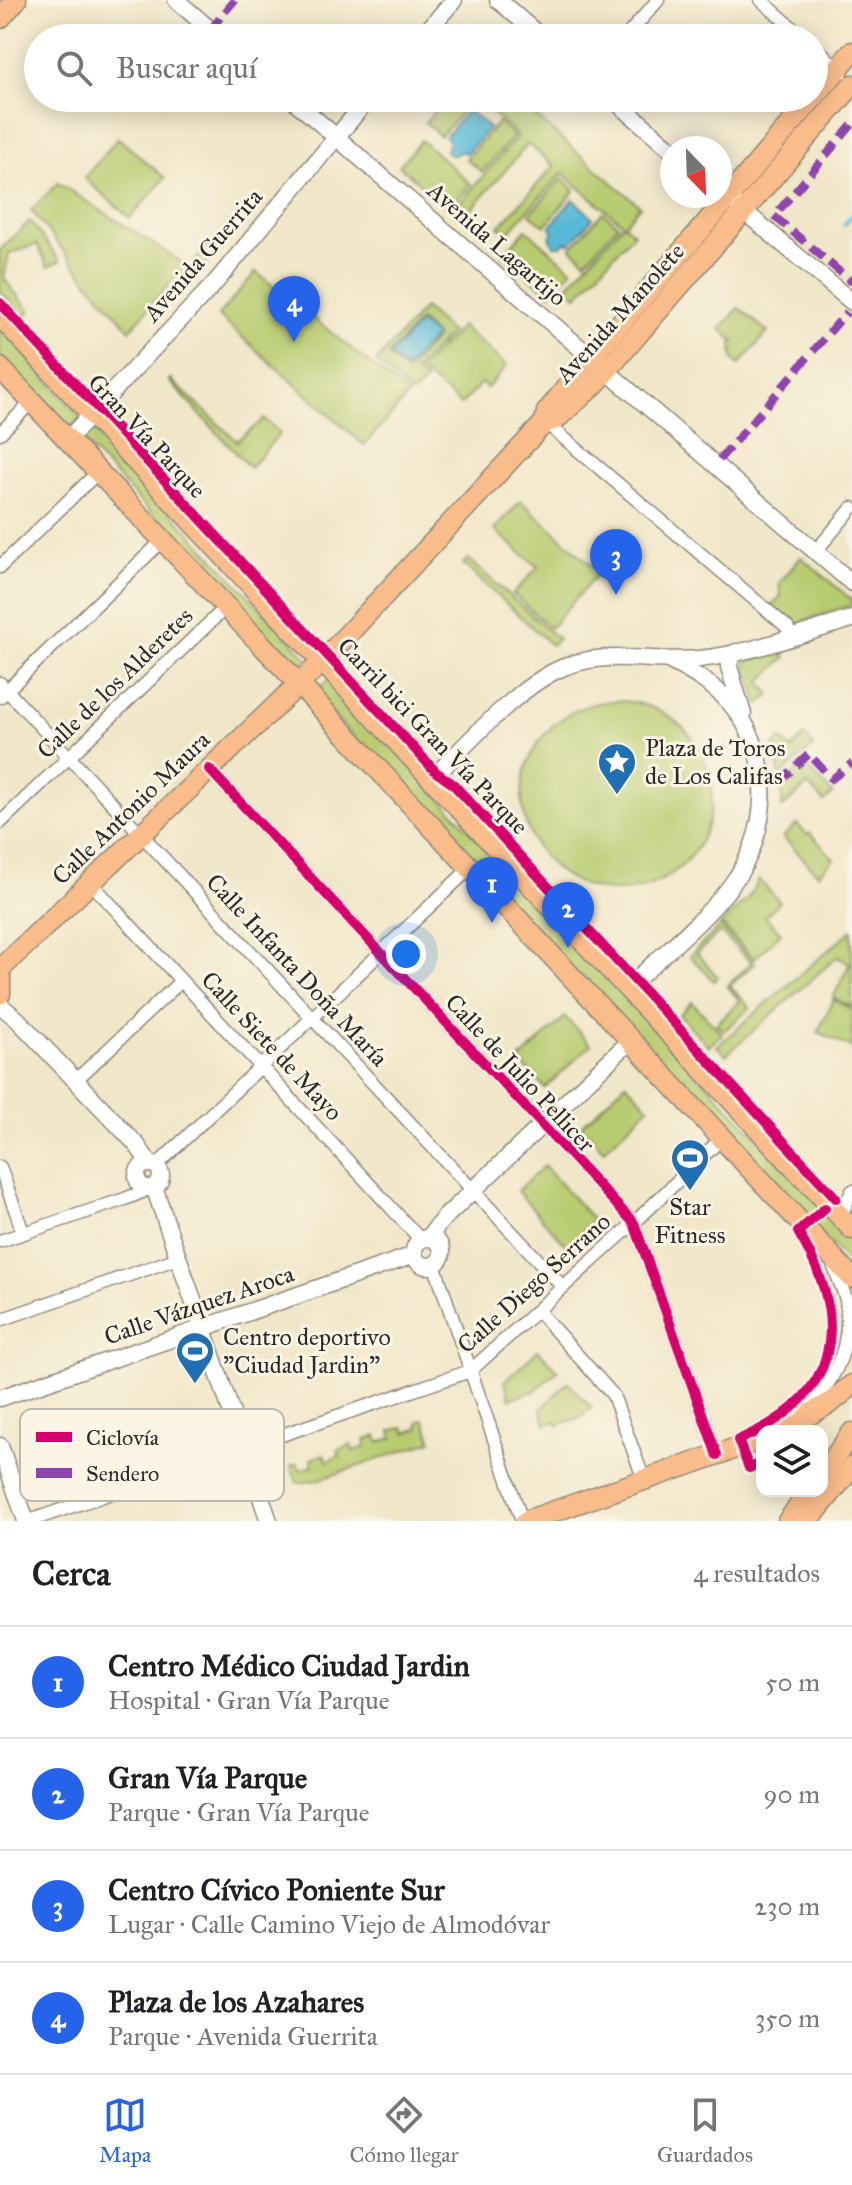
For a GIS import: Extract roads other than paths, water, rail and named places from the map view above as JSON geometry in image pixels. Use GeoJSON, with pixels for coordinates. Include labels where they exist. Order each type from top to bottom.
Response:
{"type":"FeatureCollection","features":[{"type":"Feature","properties":{"kind":"main road"},"geometry":{"type":"LineString","coordinates":[[0,18],[16,0]]}},
{"type":"Feature","properties":{"kind":"main road","name":"Avenida Manolete"},"geometry":{"type":"LineString","coordinates":[[828,87],[848,71]]}},
{"type":"Feature","properties":{"kind":"main road","name":"Avenida Manolete"},"geometry":{"type":"LineString","coordinates":[[828,98],[848,71]]}},
{"type":"Feature","properties":{"kind":"main road","name":"Avenida Manolete"},"geometry":{"type":"LineString","coordinates":[[732,185],[801,112]]}},
{"type":"Feature","properties":{"kind":"main road","name":"Avenida Manolete"},"geometry":{"type":"LineString","coordinates":[[322,662],[545,422],[547,412],[599,364],[744,212],[818,112]]}},
{"type":"Feature","properties":{"kind":"main road","name":"Avenida Manolete"},"geometry":{"type":"LineString","coordinates":[[599,364],[714,208]]}},
{"type":"Feature","properties":{"kind":"main road","name":"Gran Vía Parque"},"geometry":{"type":"LineString","coordinates":[[0,316],[849,1225]]}},
{"type":"Feature","properties":{"kind":"main road"},"geometry":{"type":"LineString","coordinates":[[0,368],[852,1278]]}},
{"type":"Feature","properties":{"kind":"main road"},"geometry":{"type":"LineString","coordinates":[[298,683],[322,662]]}},
{"type":"Feature","properties":{"kind":"main road","name":"Calle Antonio Maura"},"geometry":{"type":"LineString","coordinates":[[0,969],[298,683]]}},
{"type":"Feature","properties":{"kind":"main road"},"geometry":{"type":"LineString","coordinates":[[0,977],[0,994]]}},
{"type":"Feature","properties":{"kind":"main road"},"geometry":{"type":"LineString","coordinates":[[797,1425],[852,1385]]}},
{"type":"Feature","properties":{"kind":"main road"},"geometry":{"type":"LineString","coordinates":[[803,1425],[852,1406]]}},
{"type":"Feature","properties":{"kind":"main road"},"geometry":{"type":"LineString","coordinates":[[828,1466],[852,1433]]}},
{"type":"Feature","properties":{"kind":"main road"},"geometry":{"type":"LineString","coordinates":[[524,1521],[756,1441]]}},
{"type":"Feature","properties":{"kind":"main road"},"geometry":{"type":"LineString","coordinates":[[828,1481],[852,1449]]}},
{"type":"Feature","properties":{"kind":"main road"},"geometry":{"type":"LineString","coordinates":[[565,1521],[756,1454]]}},
{"type":"Feature","properties":{"kind":"main road"},"geometry":{"type":"LineString","coordinates":[[808,1521],[852,1467]]}},
{"type":"Feature","properties":{"kind":"main road"},"geometry":{"type":"LineString","coordinates":[[788,1521],[806,1497]]}},
{"type":"Feature","properties":{"kind":"main road"},"geometry":{"type":"LineString","coordinates":[[796,1521],[815,1497]]}},
{"type":"Feature","properties":{"kind":"street"},"geometry":{"type":"LineString","coordinates":[[176,0],[204,24]]}},
{"type":"Feature","properties":{"kind":"street"},"geometry":{"type":"LineString","coordinates":[[433,24],[454,0]]}},
{"type":"Feature","properties":{"kind":"street"},"geometry":{"type":"LineString","coordinates":[[498,0],[526,24]]}},
{"type":"Feature","properties":{"kind":"street"},"geometry":{"type":"LineString","coordinates":[[637,24],[658,0]]}},
{"type":"Feature","properties":{"kind":"street"},"geometry":{"type":"LineString","coordinates":[[761,0],[788,24]]}},
{"type":"Feature","properties":{"kind":"street"},"geometry":{"type":"LineString","coordinates":[[828,56],[848,71]]}},
{"type":"Feature","properties":{"kind":"street","name":"Avenida Lagartijo"},"geometry":{"type":"LineString","coordinates":[[308,112],[852,583]]}},
{"type":"Feature","properties":{"kind":"street","name":"Avenida Guerrita"},"geometry":{"type":"LineString","coordinates":[[68,439],[215,283],[357,112]]}},
{"type":"Feature","properties":{"kind":"street"},"geometry":{"type":"LineString","coordinates":[[628,112],[660,140]]}},
{"type":"Feature","properties":{"kind":"street"},"geometry":{"type":"LineString","coordinates":[[732,201],[852,302]]}},
{"type":"Feature","properties":{"kind":"street"},"geometry":{"type":"LineString","coordinates":[[0,433],[32,402]]}},
{"type":"Feature","properties":{"kind":"street"},"geometry":{"type":"LineString","coordinates":[[545,422],[787,627],[791,636]]}},
{"type":"Feature","properties":{"kind":"street"},"geometry":{"type":"LineString","coordinates":[[0,567],[98,472]]}},
{"type":"Feature","properties":{"kind":"street"},"geometry":{"type":"LineString","coordinates":[[816,551],[852,508]]}},
{"type":"Feature","properties":{"kind":"street"},"geometry":{"type":"LineString","coordinates":[[2,690],[162,541]]}},
{"type":"Feature","properties":{"kind":"street","name":"Calle de los Alderetes"},"geometry":{"type":"LineString","coordinates":[[0,823],[225,608]]}},
{"type":"Feature","properties":{"kind":"street"},"geometry":{"type":"LineString","coordinates":[[431,780],[523,692],[556,670],[582,660],[609,657],[669,661],[714,657],[852,619]]}},
{"type":"Feature","properties":{"kind":"street"},"geometry":{"type":"LineString","coordinates":[[629,987],[723,896],[753,849],[763,788],[729,667],[729,661],[736,652]]}},
{"type":"Feature","properties":{"kind":"street"},"geometry":{"type":"LineString","coordinates":[[709,685],[708,674],[714,657]]}},
{"type":"Feature","properties":{"kind":"street"},"geometry":{"type":"LineString","coordinates":[[669,661],[709,685],[734,708],[750,739]]}},
{"type":"Feature","properties":{"kind":"street","name":"Calle Infanta Doña María"},"geometry":{"type":"LineString","coordinates":[[2,690],[69,757],[563,1287]]}},
{"type":"Feature","properties":{"kind":"street","name":"Calle de Julio Pellicer"},"geometry":{"type":"LineString","coordinates":[[209,769],[634,1223],[717,1455]]}},
{"type":"Feature","properties":{"kind":"street"},"geometry":{"type":"LineString","coordinates":[[153,1165],[313,1019],[469,869]]}},
{"type":"Feature","properties":{"kind":"street","name":"Calle Siete de Mayo"},"geometry":{"type":"LineString","coordinates":[[91,883],[421,1244]]}},
{"type":"Feature","properties":{"kind":"street"},"geometry":{"type":"LineString","coordinates":[[76,1080],[181,981]]}},
{"type":"Feature","properties":{"kind":"street"},"geometry":{"type":"LineString","coordinates":[[0,1005],[137,1145],[160,1172],[161,1179],[125,1199],[0,1241]]}},
{"type":"Feature","properties":{"kind":"street","name":"Calle Vázquez Aroca"},"geometry":{"type":"LineString","coordinates":[[0,1398],[203,1329],[421,1244],[442,1220],[630,1041]]}},
{"type":"Feature","properties":{"kind":"street","name":"Calle Diego Serrano"},"geometry":{"type":"LineString","coordinates":[[284,1436],[470,1371],[634,1223],[721,1139]]}},
{"type":"Feature","properties":{"kind":"street"},"geometry":{"type":"LineString","coordinates":[[0,1167],[23,1232]]}},
{"type":"Feature","properties":{"kind":"street"},"geometry":{"type":"LineString","coordinates":[[149,1188],[178,1258],[230,1409]]}},
{"type":"Feature","properties":{"kind":"street"},"geometry":{"type":"LineString","coordinates":[[849,1225],[843,1211],[852,1191]]}},
{"type":"Feature","properties":{"kind":"street"},"geometry":{"type":"LineString","coordinates":[[438,1242],[442,1251],[439,1260],[434,1264],[420,1264],[421,1244],[438,1242]]}},
{"type":"Feature","properties":{"kind":"street"},"geometry":{"type":"LineString","coordinates":[[794,1425],[825,1390],[847,1348],[850,1322],[846,1299],[829,1253]]}},
{"type":"Feature","properties":{"kind":"street"},"geometry":{"type":"LineString","coordinates":[[0,1320],[178,1258]]}},
{"type":"Feature","properties":{"kind":"street"},"geometry":{"type":"LineString","coordinates":[[434,1264],[524,1521]]}},
{"type":"Feature","properties":{"kind":"street"},"geometry":{"type":"LineString","coordinates":[[538,1311],[613,1395],[644,1480]]}},
{"type":"Feature","properties":{"kind":"street"},"geometry":{"type":"LineString","coordinates":[[0,1446],[20,1500]]}},
{"type":"Feature","properties":{"kind":"street"},"geometry":{"type":"LineString","coordinates":[[777,1521],[795,1497]]}},
{"type":"Feature","properties":{"kind":"street"},"geometry":{"type":"LineString","coordinates":[[21,1501],[28,1521]]}},
{"type":"Feature","properties":{"kind":"street","name":"Calle Diego Serrano"},"geometry":{"type":"LineString","coordinates":[[28,1521],[89,1501]]}},
{"type":"Feature","properties":{"kind":"street"},"geometry":{"type":"LineString","coordinates":[[261,1501],[268,1521]]}},
{"type":"Feature","properties":{"kind":"water"},"geometry":{"type":"Polygon","coordinates":[[[466,112],[489,128],[466,154],[462,151],[452,156],[446,151],[449,141],[445,137],[466,112]]]}},
{"type":"Feature","properties":{"kind":"water"},"geometry":{"type":"Polygon","coordinates":[[[573,199],[593,218],[570,244],[566,241],[561,246],[554,246],[550,227],[573,199]]]}},
{"type":"Feature","properties":{"kind":"water"},"geometry":{"type":"Polygon","coordinates":[[[420,323],[435,336],[405,369],[390,355],[420,323]]]}},
{"type":"Feature","properties":{"kind":"waterway"},"geometry":{"type":"LineString","coordinates":[[844,225],[852,215]]}},
{"type":"Feature","properties":{"kind":"place","name":"Plaza de los Azahares"},"geometry":{"type":"Point","coordinates":[294,342]}},
{"type":"Feature","properties":{"kind":"place","name":"Centro Cívico Poniente Sur"},"geometry":{"type":"Point","coordinates":[616,595]}},
{"type":"Feature","properties":{"kind":"place","name":"Plaza de Toros de Los Califas"},"geometry":{"type":"Point","coordinates":[617,796]}},
{"type":"Feature","properties":{"kind":"place","name":"Centro Médico Ciudad Jardin"},"geometry":{"type":"Point","coordinates":[492,923]}},
{"type":"Feature","properties":{"kind":"place","name":"Gran Vía Parque"},"geometry":{"type":"Point","coordinates":[568,948]}},
{"type":"Feature","properties":{"kind":"place","name":"Star Fitness"},"geometry":{"type":"Point","coordinates":[690,1192]}},
{"type":"Feature","properties":{"kind":"place","name":"Centro deportivo \"Ciudad Jardin\""},"geometry":{"type":"Point","coordinates":[195,1385]}}]}
